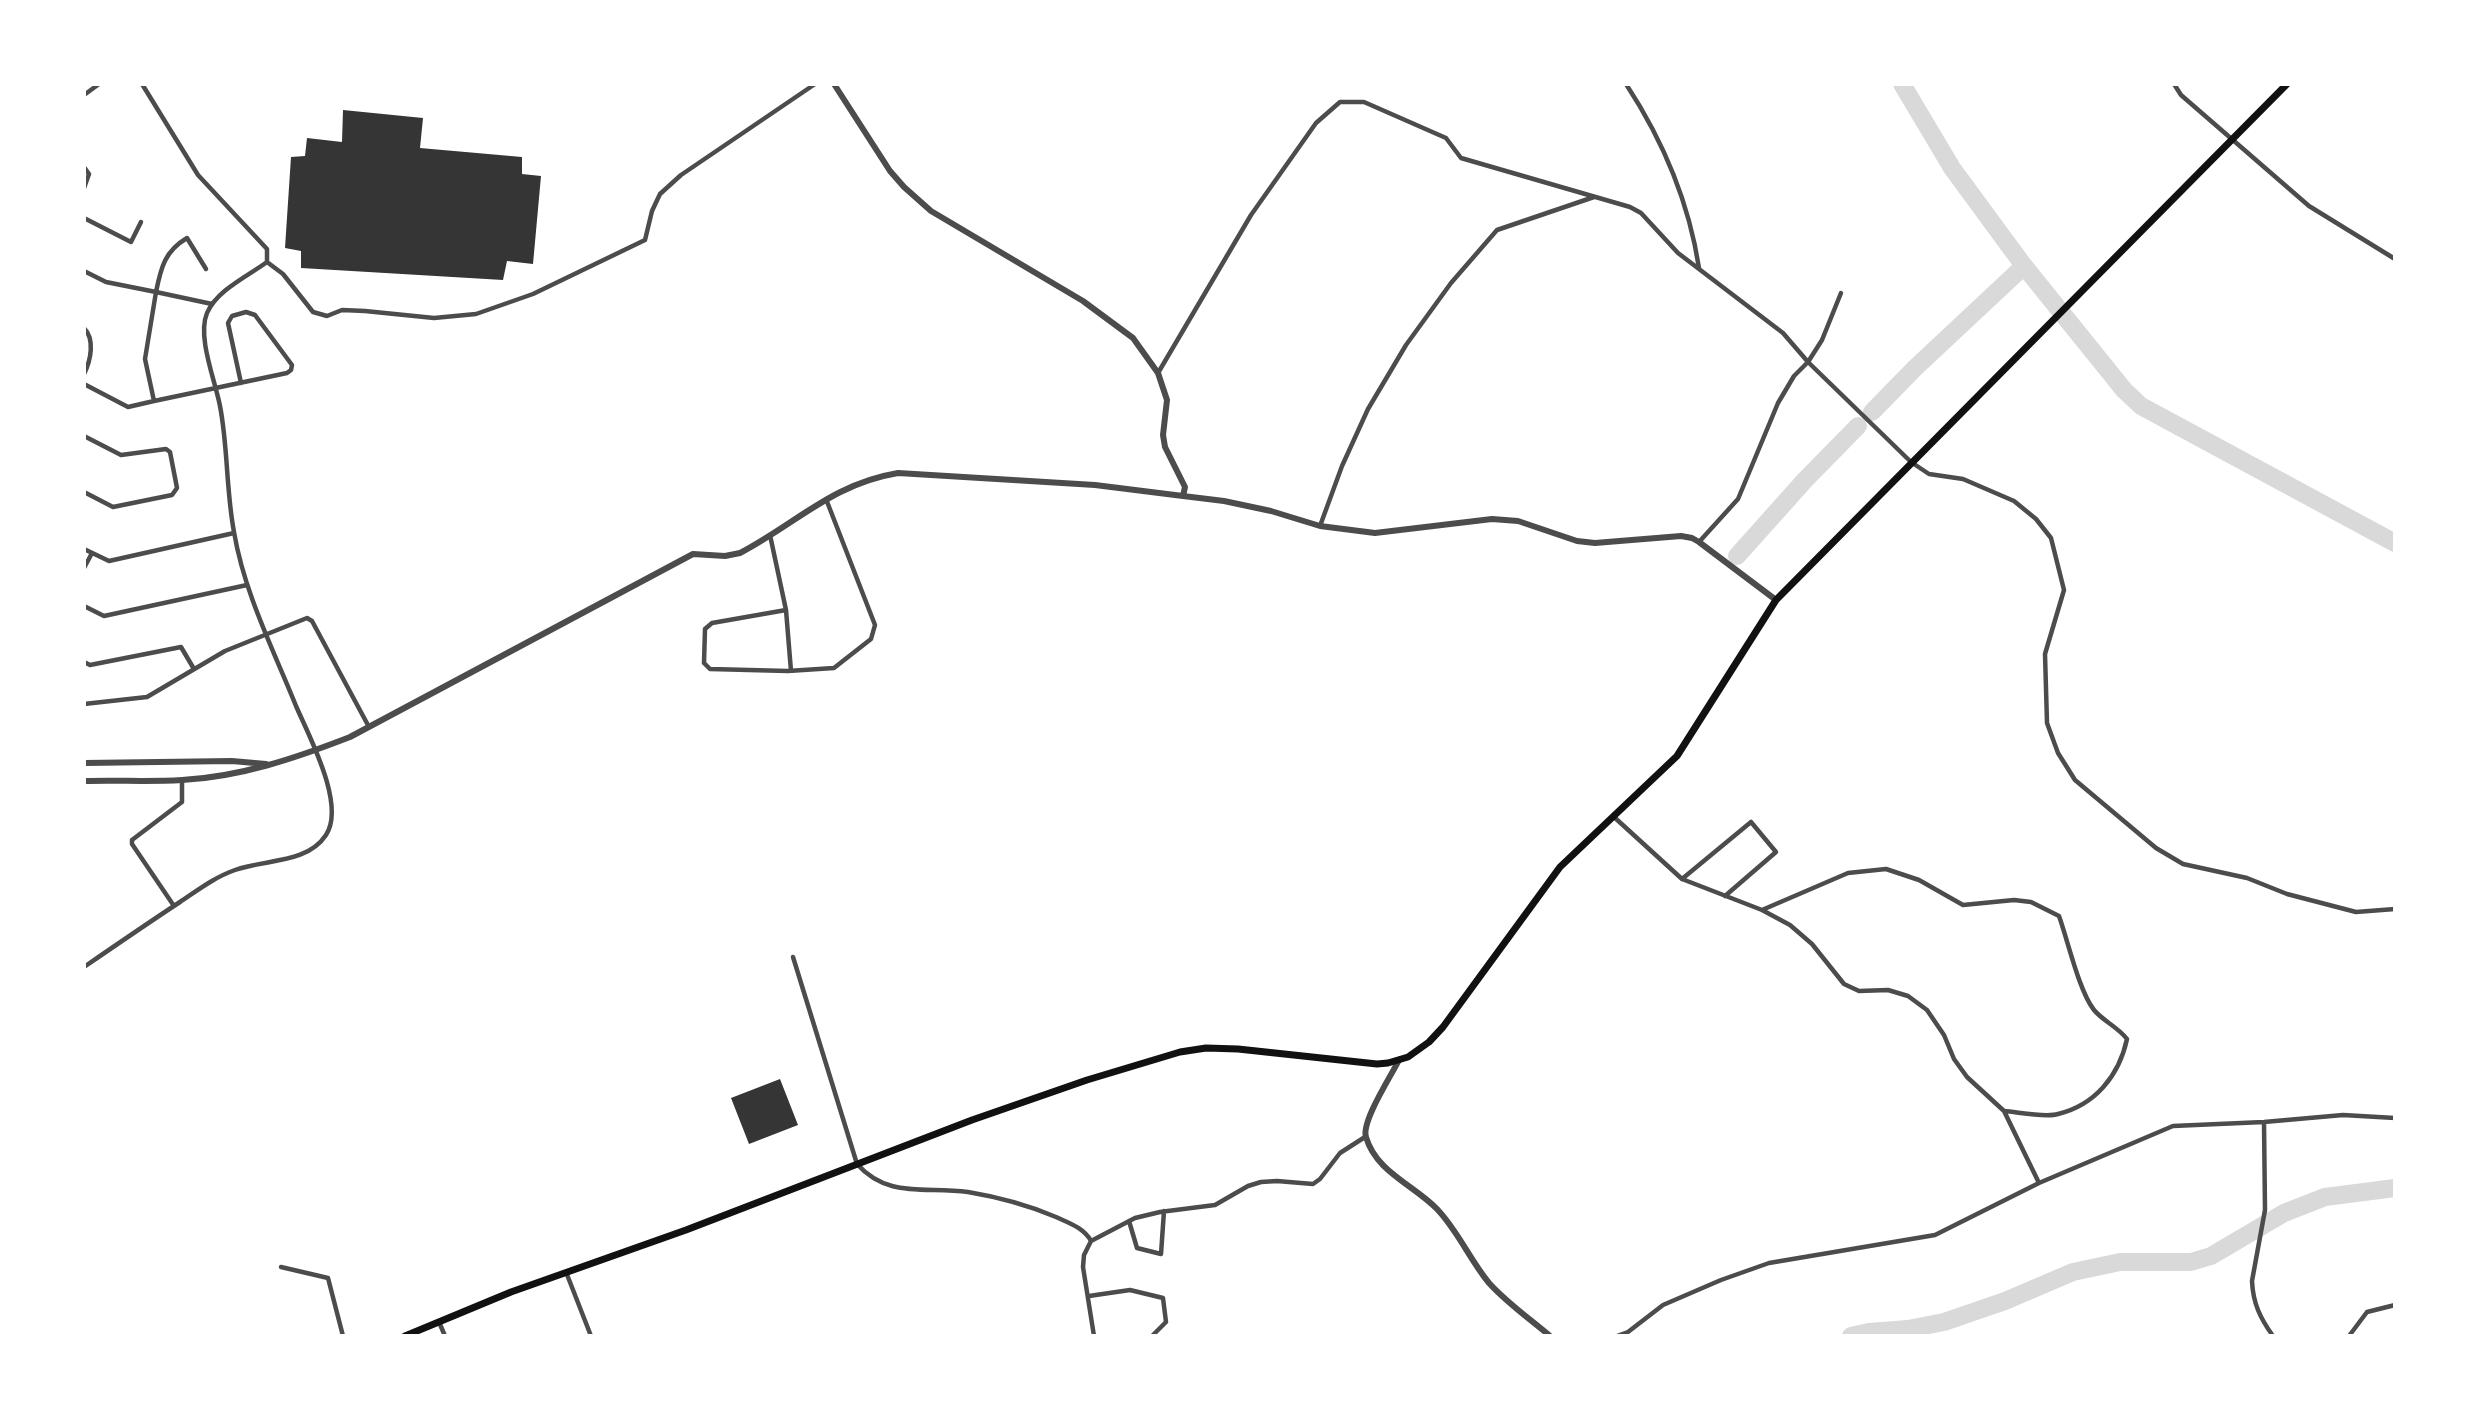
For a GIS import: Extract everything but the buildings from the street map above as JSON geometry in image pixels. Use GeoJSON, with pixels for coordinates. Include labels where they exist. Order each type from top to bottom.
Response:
{"type":"FeatureCollection","features":[{"type":"Feature","properties":{"kind":"main road"},"geometry":{"type":"LineString","coordinates":[[405,1336],[565,1272],[686,1230],[857,1164],[1087,1080],[1180,1052],[1206,1048],[1238,1049],[1377,1064],[1399,1060],[1429,1042],[1443,1027],[1545,884],[1575,852],[1677,757],[1776,600],[2287,84]]}},
{"type":"Feature","properties":{"kind":"street"},"geometry":{"type":"LineString","coordinates":[[84,95],[99,84]]}},
{"type":"Feature","properties":{"kind":"street"},"geometry":{"type":"LineString","coordinates":[[142,84],[198,175],[267,249],[267,262]]}},
{"type":"Feature","properties":{"kind":"street"},"geometry":{"type":"LineString","coordinates":[[267,262],[283,274],[313,312],[327,316],[342,310],[434,318],[476,314],[533,294],[645,240],[652,211],[660,194],[681,176],[815,84]]}},
{"type":"Feature","properties":{"kind":"street"},"geometry":{"type":"LineString","coordinates":[[834,84],[890,171],[932,211],[1083,300],[1133,338],[1158,373],[1167,400],[1163,435],[1165,447],[1185,487],[1183,496]]}},
{"type":"Feature","properties":{"kind":"street"},"geometry":{"type":"LineString","coordinates":[[1626,84],[1650,125],[1685,205],[1699,268]]}},
{"type":"Feature","properties":{"kind":"street"},"geometry":{"type":"LineString","coordinates":[[2174,84],[2181,95],[2309,206],[2395,259]]}},
{"type":"Feature","properties":{"kind":"street"},"geometry":{"type":"LineString","coordinates":[[1158,373],[1251,215],[1316,123],[1340,102],[1364,102],[1447,138],[1461,158],[1630,207],[1640,213],[1672,247],[1783,332],[1808,362],[1912,462],[1929,474],[1962,480],[2014,501],[2036,519],[2050,538],[2064,590],[2045,654],[2047,723],[2058,753],[2075,780],[2156,848],[2183,864],[2247,878],[2287,894],[2356,912],[2395,909]]}},
{"type":"Feature","properties":{"kind":"street"},"geometry":{"type":"LineString","coordinates":[[84,167],[89,174],[84,188]]}},
{"type":"Feature","properties":{"kind":"street"},"geometry":{"type":"LineString","coordinates":[[1320,526],[1342,466],[1368,410],[1406,345],[1451,283],[1497,230],[1595,197]]}},
{"type":"Feature","properties":{"kind":"street"},"geometry":{"type":"LineString","coordinates":[[84,218],[131,242],[141,222]]}},
{"type":"Feature","properties":{"kind":"street"},"geometry":{"type":"LineString","coordinates":[[153,401],[145,359],[161,270],[173,247],[187,238],[206,269]]}},
{"type":"Feature","properties":{"kind":"street"},"geometry":{"type":"LineString","coordinates":[[84,967],[214,880],[233,871],[294,857],[317,846],[329,832],[333,818],[333,804],[315,751],[247,585],[234,533],[221,409],[204,339],[206,315],[212,304],[267,262]]}},
{"type":"Feature","properties":{"kind":"street"},"geometry":{"type":"LineString","coordinates":[[84,271],[106,282],[212,304]]}},
{"type":"Feature","properties":{"kind":"street"},"geometry":{"type":"LineString","coordinates":[[1699,542],[1738,499],[1778,403],[1794,376],[1808,362],[1822,340],[1841,293]]}},
{"type":"Feature","properties":{"kind":"street"},"geometry":{"type":"LineString","coordinates":[[84,384],[128,407],[153,401],[241,383],[287,373],[292,365],[256,315],[246,312],[232,316],[228,324],[241,383]]}},
{"type":"Feature","properties":{"kind":"street"},"geometry":{"type":"LineString","coordinates":[[84,328],[90,335],[90,362],[84,374]]}},
{"type":"Feature","properties":{"kind":"street"},"geometry":{"type":"LineString","coordinates":[[84,436],[121,455],[166,449],[170,452],[177,488],[172,495],[113,507],[84,492]]}},
{"type":"Feature","properties":{"kind":"street"},"geometry":{"type":"LineString","coordinates":[[84,780],[182,780],[232,774],[315,751],[369,727],[693,554],[725,556],[740,553],[826,499],[852,485],[878,476],[916,472],[1095,485],[1224,501],[1271,511],[1320,526],[1375,533],[1492,519],[1518,521],[1577,541],[1595,543],[1681,536],[1699,542],[1776,600]]}},
{"type":"Feature","properties":{"kind":"street"},"geometry":{"type":"LineString","coordinates":[[786,611],[712,624],[705,628],[704,663],[710,669],[791,671],[834,668],[871,639],[875,625],[826,499]]}},
{"type":"Feature","properties":{"kind":"street"},"geometry":{"type":"LineString","coordinates":[[84,549],[109,561],[234,533]]}},
{"type":"Feature","properties":{"kind":"street"},"geometry":{"type":"LineString","coordinates":[[770,535],[786,611],[791,671]]}},
{"type":"Feature","properties":{"kind":"street"},"geometry":{"type":"LineString","coordinates":[[84,568],[92,553]]}},
{"type":"Feature","properties":{"kind":"street"},"geometry":{"type":"LineString","coordinates":[[84,606],[104,616],[247,585]]}},
{"type":"Feature","properties":{"kind":"street"},"geometry":{"type":"LineString","coordinates":[[84,704],[147,697],[225,651],[307,618],[312,621],[369,727]]}},
{"type":"Feature","properties":{"kind":"street"},"geometry":{"type":"LineString","coordinates":[[84,662],[90,665],[181,647],[194,669]]}},
{"type":"Feature","properties":{"kind":"street"},"geometry":{"type":"LineString","coordinates":[[84,763],[232,761],[272,764]]}},
{"type":"Feature","properties":{"kind":"street"},"geometry":{"type":"LineString","coordinates":[[174,906],[132,844],[132,840],[182,802],[182,780]]}},
{"type":"Feature","properties":{"kind":"street"},"geometry":{"type":"LineString","coordinates":[[1615,817],[1682,879],[1762,910],[1790,925],[1812,944],[1844,984],[1859,991],[1888,990],[1908,996],[1927,1010],[1967,1077],[2004,1111],[2039,1183]]}},
{"type":"Feature","properties":{"kind":"street"},"geometry":{"type":"LineString","coordinates":[[1682,879],[1751,822],[1776,852],[1725,895]]}},
{"type":"Feature","properties":{"kind":"street"},"geometry":{"type":"LineString","coordinates":[[1762,910],[1848,873],[1885,869],[1919,880],[1963,905],[2014,900],[2031,902],[2059,916],[2083,988],[2094,1010],[2127,1039],[2124,1054],[2116,1070],[2093,1099],[2056,1115],[2004,1111]]}},
{"type":"Feature","properties":{"kind":"street"},"geometry":{"type":"LineString","coordinates":[[793,957],[857,1164],[869,1178],[882,1185],[912,1190],[968,1192],[1008,1200],[1071,1223],[1087,1234],[1091,1241]]}},
{"type":"Feature","properties":{"kind":"street"},"geometry":{"type":"LineString","coordinates":[[1399,1060],[1368,1118],[1365,1137],[1375,1156],[1390,1172],[1435,1207],[1457,1232],[1488,1281],[1550,1336]]}},
{"type":"Feature","properties":{"kind":"street"},"geometry":{"type":"LineString","coordinates":[[1617,1336],[1628,1332],[1663,1305],[1769,1263],[1935,1235],[2039,1183],[2173,1126],[2343,1115],[2395,1118]]}},
{"type":"Feature","properties":{"kind":"street"},"geometry":{"type":"LineString","coordinates":[[2264,1122],[2265,1210],[2252,1281],[2259,1313],[2273,1336]]}},
{"type":"Feature","properties":{"kind":"street"},"geometry":{"type":"LineString","coordinates":[[1094,1336],[1083,1267],[1084,1255],[1091,1241],[1129,1221],[1164,1211],[1215,1205],[1248,1186],[1261,1182],[1313,1184],[1320,1180],[1340,1153],[1365,1137]]}},
{"type":"Feature","properties":{"kind":"street"},"geometry":{"type":"LineString","coordinates":[[1129,1221],[1137,1248],[1161,1254],[1164,1211]]}},
{"type":"Feature","properties":{"kind":"street"},"geometry":{"type":"LineString","coordinates":[[281,1267],[328,1278],[343,1336]]}},
{"type":"Feature","properties":{"kind":"street"},"geometry":{"type":"LineString","coordinates":[[565,1272],[591,1336]]}},
{"type":"Feature","properties":{"kind":"street"},"geometry":{"type":"LineString","coordinates":[[1089,1296],[1130,1290],[1163,1298],[1167,1322],[1152,1336]]}},
{"type":"Feature","properties":{"kind":"street"},"geometry":{"type":"LineString","coordinates":[[2348,1336],[2367,1312],[2395,1305]]}},
{"type":"Feature","properties":{"kind":"street"},"geometry":{"type":"LineString","coordinates":[[439,1321],[445,1336]]}},
{"type":"Feature","properties":{"kind":"waterway"},"geometry":{"type":"LineString","coordinates":[[1902,84],[1952,168],[2024,266],[2124,390],[2141,406],[2395,543]]}},
{"type":"Feature","properties":{"kind":"waterway"},"geometry":{"type":"LineString","coordinates":[[1872,412],[2024,266]]}},
{"type":"Feature","properties":{"kind":"waterway"},"geometry":{"type":"LineString","coordinates":[[1737,556],[1858,426]]}},
{"type":"Feature","properties":{"kind":"waterway"},"geometry":{"type":"LineString","coordinates":[[1851,1336],[1944,1322],[2005,1301],[2073,1272],[2120,1262],[2191,1262],[2211,1256],[2284,1213],[2325,1197],[2395,1188]]}}]}
